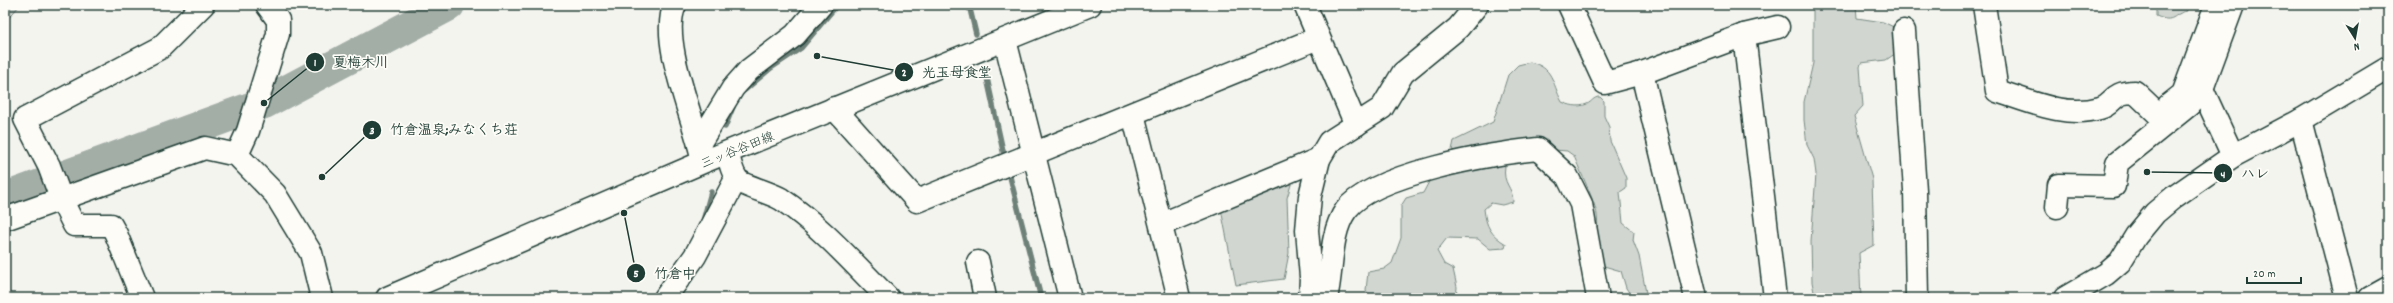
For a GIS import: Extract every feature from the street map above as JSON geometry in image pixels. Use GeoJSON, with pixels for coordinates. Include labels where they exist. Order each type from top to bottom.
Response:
{"type":"FeatureCollection","features":[{"type":"Feature","properties":{"kind":"street"},"geometry":{"type":"LineString","coordinates":[[142,298],[116,234],[111,226],[74,225],[61,198],[49,166],[25,120],[160,48],[203,5]]}},
{"type":"Feature","properties":{"kind":"street"},"geometry":{"type":"LineString","coordinates":[[237,155],[248,131],[278,34],[278,20],[267,5]]}},
{"type":"Feature","properties":{"kind":"street"},"geometry":{"type":"LineString","coordinates":[[674,5],[670,18],[670,32],[680,78],[701,153]]}},
{"type":"Feature","properties":{"kind":"street"},"geometry":{"type":"LineString","coordinates":[[701,153],[733,88],[750,70],[795,35],[821,5]]}},
{"type":"Feature","properties":{"kind":"street","name":"三ッ谷谷田線"},"geometry":{"type":"LineString","coordinates":[[387,298],[701,153],[727,154],[834,108],[1090,5]]}},
{"type":"Feature","properties":{"kind":"street"},"geometry":{"type":"LineString","coordinates":[[1305,5],[1356,125]]}},
{"type":"Feature","properties":{"kind":"street"},"geometry":{"type":"LineString","coordinates":[[1310,298],[1312,277],[1307,230],[1310,196],[1318,159],[1330,142],[1382,108],[1402,72],[1458,28],[1477,5]]}},
{"type":"Feature","properties":{"kind":"street"},"geometry":{"type":"LineString","coordinates":[[1569,5],[1605,83],[1642,73],[1744,35],[1778,27]]}},
{"type":"Feature","properties":{"kind":"street"},"geometry":{"type":"LineString","coordinates":[[1984,5],[1997,90],[2061,111],[2101,108],[2121,92],[2135,92],[2157,113]]}},
{"type":"Feature","properties":{"kind":"street"},"geometry":{"type":"LineString","coordinates":[[2131,151],[2135,140],[2157,113],[2183,94],[2216,5]]}},
{"type":"Feature","properties":{"kind":"street"},"geometry":{"type":"LineString","coordinates":[[2057,207],[2059,185],[2114,186],[2117,163],[2189,105],[2202,89],[2233,5]]}},
{"type":"Feature","properties":{"kind":"street"},"geometry":{"type":"LineString","coordinates":[[1904,31],[1915,190],[1917,298]]}},
{"type":"Feature","properties":{"kind":"street"},"geometry":{"type":"LineString","coordinates":[[1744,35],[1775,298]]}},
{"type":"Feature","properties":{"kind":"street"},"geometry":{"type":"LineString","coordinates":[[834,108],[917,201],[1318,38]]}},
{"type":"Feature","properties":{"kind":"street"},"geometry":{"type":"LineString","coordinates":[[1005,40],[1070,298]]}},
{"type":"Feature","properties":{"kind":"street"},"geometry":{"type":"LineString","coordinates":[[2065,298],[2106,274],[2120,262],[2136,236],[2155,213],[2174,197],[2233,156],[2301,120],[2388,68]]}},
{"type":"Feature","properties":{"kind":"street"},"geometry":{"type":"LineString","coordinates":[[1642,73],[1696,298]]}},
{"type":"Feature","properties":{"kind":"street"},"geometry":{"type":"LineString","coordinates":[[2202,89],[2233,156]]}},
{"type":"Feature","properties":{"kind":"street"},"geometry":{"type":"LineString","coordinates":[[1134,114],[1179,298]]}},
{"type":"Feature","properties":{"kind":"street"},"geometry":{"type":"LineString","coordinates":[[2301,120],[2347,298]]}},
{"type":"Feature","properties":{"kind":"street"},"geometry":{"type":"LineString","coordinates":[[5,219],[205,148],[237,155],[275,194],[311,253],[322,298]]}},
{"type":"Feature","properties":{"kind":"street"},"geometry":{"type":"LineString","coordinates":[[1326,298],[1331,278],[1334,238],[1346,210],[1359,196],[1384,184],[1446,165],[1538,149],[1567,176],[1581,204],[1598,298]]}},
{"type":"Feature","properties":{"kind":"street"},"geometry":{"type":"LineString","coordinates":[[727,154],[736,179],[741,183],[766,191],[780,199],[800,214],[830,240],[887,298]]}},
{"type":"Feature","properties":{"kind":"street"},"geometry":{"type":"LineString","coordinates":[[1162,224],[1318,159]]}},
{"type":"Feature","properties":{"kind":"street"},"geometry":{"type":"LineString","coordinates":[[665,298],[695,256],[736,179]]}},
{"type":"Feature","properties":{"kind":"street"},"geometry":{"type":"LineString","coordinates":[[978,262],[985,298]]}},
{"type":"Feature","properties":{"kind":"street"},"geometry":{"type":"LineString","coordinates":[[2370,298],[2388,288]]}},
{"type":"Feature","properties":{"kind":"shaded area"},"geometry":{"type":"Polygon","coordinates":[[[5,5],[20,5],[5,22],[5,5]]]}},
{"type":"Feature","properties":{"kind":"shaded area"},"geometry":{"type":"Polygon","coordinates":[[[1813,5],[1856,5],[1857,18],[1883,22],[1898,29],[1899,51],[1886,60],[1861,63],[1860,67],[1863,106],[1854,116],[1872,179],[1874,245],[1859,253],[1861,298],[1823,298],[1814,292],[1812,282],[1811,241],[1816,174],[1814,159],[1807,145],[1804,120],[1804,102],[1813,63],[1813,5]]]}},
{"type":"Feature","properties":{"kind":"shaded area"},"geometry":{"type":"Polygon","coordinates":[[[2156,5],[2186,5],[2187,11],[2182,12],[2173,18],[2167,19],[2156,16],[2156,5]]]}},
{"type":"Feature","properties":{"kind":"shaded area"},"geometry":{"type":"Polygon","coordinates":[[[1530,62],[1544,68],[1548,72],[1562,102],[1577,106],[1587,104],[1598,97],[1604,101],[1604,116],[1609,127],[1610,141],[1626,178],[1626,188],[1620,192],[1623,223],[1634,232],[1633,240],[1639,256],[1647,298],[1633,298],[1626,288],[1621,271],[1604,266],[1597,251],[1596,245],[1598,223],[1596,210],[1574,156],[1567,151],[1555,150],[1550,144],[1534,143],[1455,151],[1452,150],[1454,141],[1493,122],[1508,75],[1518,65],[1530,62]]]}},
{"type":"Feature","properties":{"kind":"shaded area"},"geometry":{"type":"Polygon","coordinates":[[[1493,162],[1505,166],[1504,172],[1506,182],[1513,197],[1513,202],[1502,205],[1491,203],[1484,209],[1486,221],[1490,230],[1506,244],[1505,248],[1490,249],[1478,239],[1447,238],[1437,251],[1444,264],[1453,269],[1457,287],[1456,298],[1370,298],[1366,290],[1368,272],[1384,269],[1392,263],[1401,238],[1401,206],[1406,198],[1423,193],[1431,178],[1493,162]]]}},
{"type":"Feature","properties":{"kind":"shaded area"},"geometry":{"type":"Polygon","coordinates":[[[1293,178],[1287,198],[1289,253],[1284,279],[1236,285],[1220,204],[1293,178]]]}},
{"type":"Feature","properties":{"kind":"waterway"},"geometry":{"type":"LineString","coordinates":[[5,198],[264,103],[449,5]]}},
{"type":"Feature","properties":{"kind":"waterway"},"geometry":{"type":"LineString","coordinates":[[745,90],[771,68],[801,48],[837,5]]}},
{"type":"Feature","properties":{"kind":"waterway"},"geometry":{"type":"LineString","coordinates":[[969,5],[976,34]]}},
{"type":"Feature","properties":{"kind":"waterway"},"geometry":{"type":"LineString","coordinates":[[985,69],[1005,160]]}},
{"type":"Feature","properties":{"kind":"waterway"},"geometry":{"type":"LineString","coordinates":[[725,127],[733,107]]}},
{"type":"Feature","properties":{"kind":"waterway"},"geometry":{"type":"LineString","coordinates":[[1008,169],[1041,298]]}},
{"type":"Feature","properties":{"kind":"waterway"},"geometry":{"type":"LineString","coordinates":[[703,221],[711,192]]}},
{"type":"Feature","properties":{"kind":"place","name":"光玉母食堂"},"geometry":{"type":"Point","coordinates":[817,56]}},
{"type":"Feature","properties":{"kind":"place","name":"夏梅木川"},"geometry":{"type":"Point","coordinates":[264,103]}},
{"type":"Feature","properties":{"kind":"place","name":"ハレ"},"geometry":{"type":"Point","coordinates":[2147,172]}},
{"type":"Feature","properties":{"kind":"place","name":"竹倉温泉;みなくち荘"},"geometry":{"type":"Point","coordinates":[322,177]}},
{"type":"Feature","properties":{"kind":"place","name":"竹倉中"},"geometry":{"type":"Point","coordinates":[624,213]}}]}
